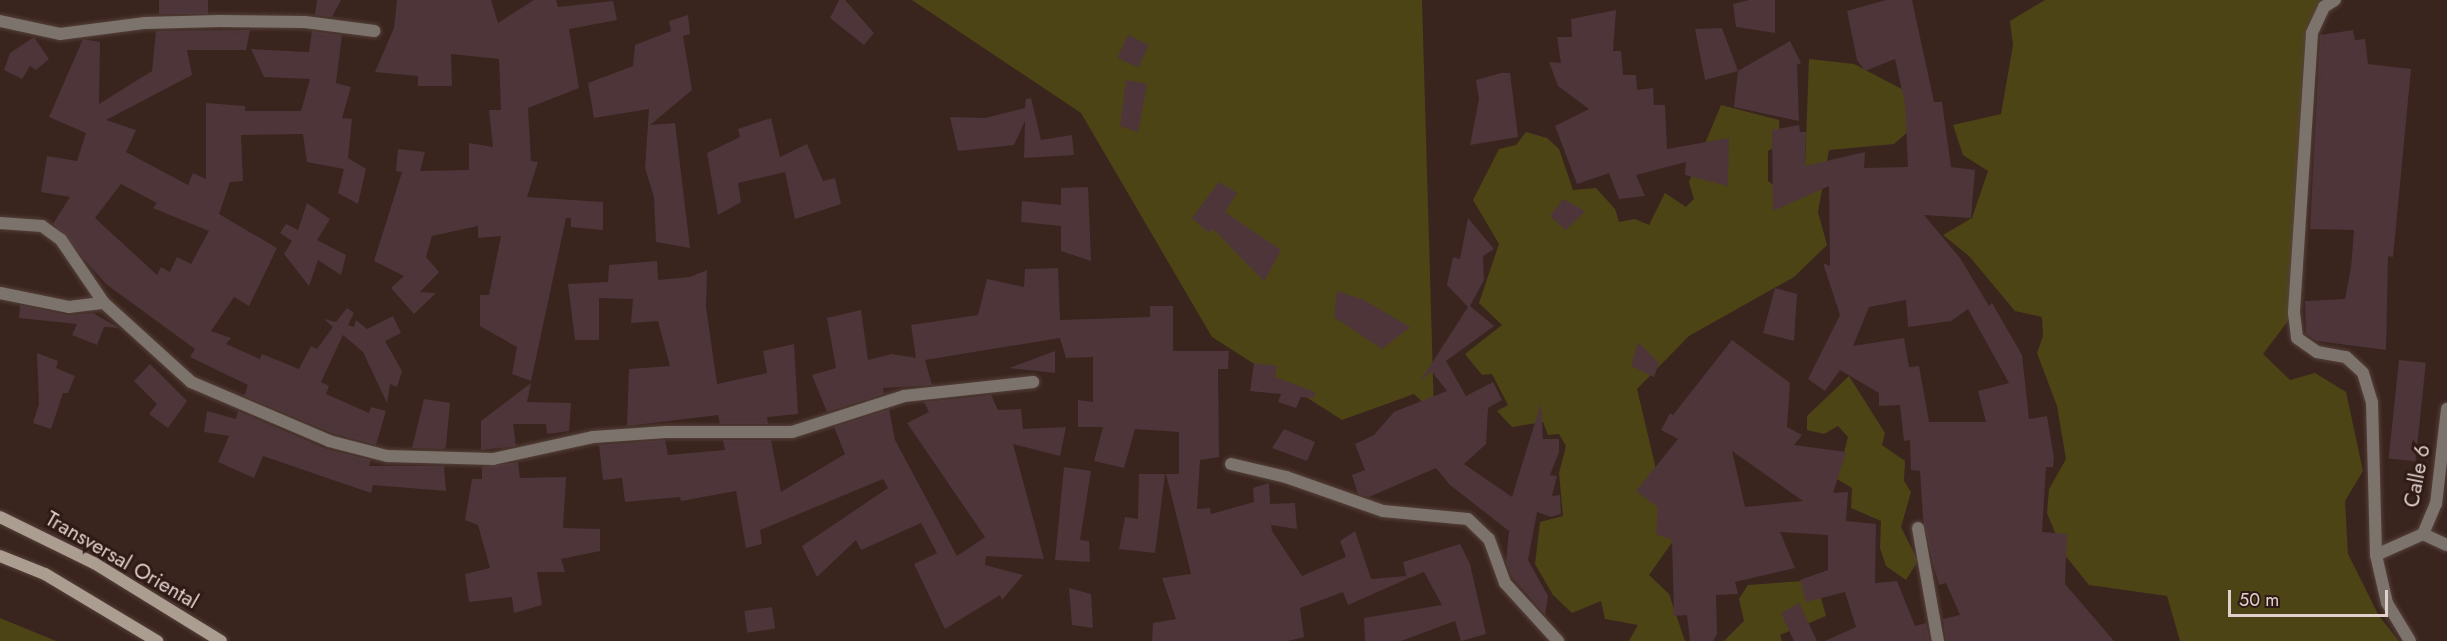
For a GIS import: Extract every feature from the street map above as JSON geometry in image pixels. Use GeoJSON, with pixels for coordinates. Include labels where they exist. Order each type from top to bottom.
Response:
{"type":"FeatureCollection","features":[{"type":"Feature","properties":{"kind":"main road","name":"Transversal Oriental"},"geometry":{"type":"LineString","coordinates":[[0,517],[94,563],[221,641]]}},
{"type":"Feature","properties":{"kind":"main road"},"geometry":{"type":"LineString","coordinates":[[0,556],[45,574],[157,641]]}},
{"type":"Feature","properties":{"kind":"street"},"geometry":{"type":"LineString","coordinates":[[2335,0],[2324,7],[2312,33],[2294,313],[2297,338],[2317,352],[2346,357],[2363,373],[2372,402],[2376,555],[2387,603],[2410,641]]}},
{"type":"Feature","properties":{"kind":"street"},"geometry":{"type":"LineString","coordinates":[[0,21],[60,34],[145,23],[219,21],[304,22],[374,31]]}},
{"type":"Feature","properties":{"kind":"street"},"geometry":{"type":"LineString","coordinates":[[0,223],[42,226],[61,240],[104,303],[165,360],[205,390],[329,441],[387,456],[493,459],[593,437],[666,432],[792,432],[904,396],[1033,382]]}},
{"type":"Feature","properties":{"kind":"street"},"geometry":{"type":"LineString","coordinates":[[0,293],[69,307],[104,303]]}},
{"type":"Feature","properties":{"kind":"street","name":"Calle 6"},"geometry":{"type":"LineString","coordinates":[[2376,555],[2423,534],[2436,504],[2445,455],[2447,409]]}},
{"type":"Feature","properties":{"kind":"street"},"geometry":{"type":"LineString","coordinates":[[1231,464],[1286,477],[1383,511],[1468,519],[1489,538],[1505,583],[1558,641]]}},
{"type":"Feature","properties":{"kind":"street"},"geometry":{"type":"LineString","coordinates":[[1918,528],[1938,641]]}},
{"type":"Feature","properties":{"kind":"street"},"geometry":{"type":"LineString","coordinates":[[2423,534],[2447,545]]}},
{"type":"Feature","properties":{"kind":"shaded area"},"geometry":{"type":"Polygon","coordinates":[[[912,0],[1422,0],[1434,413],[1414,394],[1342,420],[1212,337],[1081,113],[912,0]]]}},
{"type":"Feature","properties":{"kind":"shaded area"},"geometry":{"type":"Polygon","coordinates":[[[2045,0],[2335,0],[2312,33],[2294,313],[2263,354],[2290,380],[2315,373],[2346,392],[2363,471],[2345,501],[2348,554],[2379,616],[2399,641],[2180,641],[2167,596],[2089,585],[2064,554],[2047,513],[2049,489],[2066,459],[2057,406],[2037,353],[2043,336],[2042,317],[2015,311],[1969,256],[1943,235],[1972,218],[1988,171],[1963,155],[1953,125],[2001,114],[2013,45],[2010,21],[2045,0]]]}},
{"type":"Feature","properties":{"kind":"shaded area"},"geometry":{"type":"Polygon","coordinates":[[[1809,59],[1854,64],[1915,96],[1920,121],[1894,144],[1829,150],[1818,212],[1827,245],[1794,277],[1689,336],[1637,389],[1673,541],[1649,575],[1669,594],[1685,641],[1629,641],[1638,625],[1605,619],[1601,601],[1572,613],[1553,595],[1535,564],[1540,522],[1563,516],[1559,473],[1566,446],[1559,434],[1548,435],[1543,422],[1512,427],[1497,411],[1508,405],[1492,374],[1482,375],[1465,354],[1502,325],[1479,303],[1499,244],[1473,200],[1499,149],[1516,145],[1526,132],[1547,138],[1559,149],[1573,190],[1596,188],[1615,209],[1619,222],[1635,219],[1649,225],[1665,193],[1686,207],[1694,199],[1689,182],[1721,105],[1779,120],[1780,144],[1768,151],[1768,181],[1783,192],[1805,168],[1809,59]]]}},
{"type":"Feature","properties":{"kind":"shaded area"},"geometry":{"type":"Polygon","coordinates":[[[1849,376],[1885,433],[1882,445],[1905,461],[1904,481],[1911,492],[1901,527],[1918,561],[1906,580],[1886,566],[1880,548],[1881,521],[1851,508],[1852,488],[1837,479],[1848,437],[1838,426],[1824,434],[1807,430],[1807,416],[1849,376]]]}},
{"type":"Feature","properties":{"kind":"shaded area"},"geometry":{"type":"Polygon","coordinates":[[[1816,580],[1826,616],[1780,635],[1782,641],[1724,641],[1744,621],[1739,599],[1748,585],[1816,580]]]}},
{"type":"Feature","properties":{"kind":"shaded area"},"geometry":{"type":"Polygon","coordinates":[[[0,618],[56,641],[0,641],[0,618]]]}},
{"type":"Feature","properties":{"kind":"building"},"geometry":{"type":"Polygon","coordinates":[[[159,0],[208,0],[208,14],[159,14],[159,0]]]}},
{"type":"Feature","properties":{"kind":"building"},"geometry":{"type":"Polygon","coordinates":[[[317,0],[341,0],[332,17],[315,15],[317,0]]]}},
{"type":"Feature","properties":{"kind":"building"},"geometry":{"type":"Polygon","coordinates":[[[397,0],[491,0],[498,23],[534,0],[556,0],[558,7],[613,1],[617,20],[569,29],[579,88],[528,108],[531,161],[538,162],[527,197],[603,202],[603,230],[571,227],[571,218],[566,218],[531,381],[512,374],[517,347],[480,326],[480,295],[489,295],[501,236],[478,238],[478,226],[432,236],[426,257],[439,272],[420,292],[436,293],[414,314],[391,288],[404,276],[374,261],[402,172],[396,171],[398,149],[425,152],[420,171],[469,170],[469,143],[493,147],[489,110],[501,110],[499,59],[451,54],[452,86],[418,86],[418,76],[375,72],[394,28],[397,0]]]}},
{"type":"Feature","properties":{"kind":"building"},"geometry":{"type":"Polygon","coordinates":[[[839,0],[845,0],[874,33],[864,45],[830,18],[839,0]]]}},
{"type":"Feature","properties":{"kind":"building"},"geometry":{"type":"Polygon","coordinates":[[[1749,0],[1775,0],[1775,33],[1736,27],[1733,4],[1749,0]]]}},
{"type":"Feature","properties":{"kind":"building"},"geometry":{"type":"Polygon","coordinates":[[[1886,0],[1912,0],[1934,102],[1942,102],[1951,167],[1975,170],[1971,218],[1924,215],[1960,258],[1989,306],[1992,303],[2022,355],[2029,419],[2047,416],[2054,458],[2053,467],[2046,467],[2042,532],[2067,534],[2065,584],[2114,641],[1946,641],[1943,619],[1960,615],[1946,583],[1939,585],[1933,564],[1923,519],[1920,471],[1911,470],[1910,440],[1904,441],[1900,405],[1879,406],[1879,393],[1840,370],[1825,391],[1808,379],[1840,315],[1823,263],[1830,266],[1829,186],[1773,211],[1772,130],[1799,125],[1800,132],[1806,132],[1805,166],[1865,152],[1864,168],[1908,167],[1905,104],[1895,59],[1865,71],[1857,60],[1847,11],[1886,0]],[[1906,300],[1869,307],[1853,346],[1904,338],[1909,367],[1919,366],[1929,422],[1986,422],[1978,391],[2009,383],[1968,309],[1951,321],[1908,327],[1906,300]]]}},
{"type":"Feature","properties":{"kind":"building"},"geometry":{"type":"Polygon","coordinates":[[[1616,10],[1613,51],[1621,51],[1623,75],[1636,75],[1637,90],[1653,88],[1654,105],[1665,105],[1667,149],[1729,138],[1728,186],[1685,175],[1686,162],[1636,175],[1645,196],[1619,199],[1609,173],[1577,184],[1555,126],[1589,109],[1558,86],[1549,62],[1561,63],[1557,37],[1572,37],[1571,19],[1616,10]]]}},
{"type":"Feature","properties":{"kind":"building"},"geometry":{"type":"Polygon","coordinates":[[[688,15],[690,34],[683,36],[692,90],[650,125],[675,123],[690,248],[656,242],[654,197],[645,168],[649,109],[594,118],[588,83],[633,66],[635,45],[671,31],[669,21],[688,15]]]}},
{"type":"Feature","properties":{"kind":"building"},"geometry":{"type":"Polygon","coordinates":[[[1722,28],[1738,71],[1705,80],[1695,29],[1722,28]]]}},
{"type":"Feature","properties":{"kind":"building"},"geometry":{"type":"Polygon","coordinates":[[[250,30],[246,50],[187,50],[192,75],[106,120],[136,130],[126,152],[188,185],[193,173],[206,179],[206,103],[245,106],[245,111],[301,111],[310,79],[264,77],[251,49],[309,52],[312,31],[342,35],[336,83],[351,87],[342,118],[352,119],[348,158],[366,169],[358,204],[338,193],[344,169],[307,162],[303,134],[241,135],[243,181],[230,182],[219,214],[277,248],[249,306],[234,297],[211,331],[231,338],[226,344],[260,359],[262,354],[299,369],[311,346],[317,349],[333,327],[324,319],[336,322],[347,308],[354,313],[348,325],[354,327],[356,320],[367,329],[393,316],[401,333],[385,341],[402,371],[397,387],[390,384],[387,403],[363,352],[343,335],[321,382],[329,386],[326,394],[369,413],[371,407],[386,411],[376,445],[332,433],[244,396],[248,385],[190,357],[195,349],[106,284],[53,224],[70,197],[41,192],[47,156],[77,161],[86,133],[49,117],[83,39],[100,42],[99,104],[152,71],[156,31],[250,30]],[[121,184],[95,218],[157,275],[161,267],[170,272],[177,257],[191,264],[209,231],[153,208],[157,203],[121,184]]]}},
{"type":"Feature","properties":{"kind":"building"},"geometry":{"type":"Polygon","coordinates":[[[2353,30],[2355,40],[2365,39],[2368,64],[2411,69],[2393,257],[2388,256],[2386,350],[2317,341],[2306,334],[2305,301],[2345,299],[2351,268],[2354,230],[2310,229],[2320,35],[2353,30]]]}},
{"type":"Feature","properties":{"kind":"building"},"geometry":{"type":"Polygon","coordinates":[[[1128,35],[1149,45],[1138,67],[1117,58],[1128,35]]]}},
{"type":"Feature","properties":{"kind":"building"},"geometry":{"type":"Polygon","coordinates":[[[34,37],[49,59],[36,70],[30,66],[22,79],[4,70],[10,53],[34,37]]]}},
{"type":"Feature","properties":{"kind":"building"},"geometry":{"type":"Polygon","coordinates":[[[1790,41],[1801,63],[1797,65],[1799,121],[1734,107],[1738,71],[1790,41]]]}},
{"type":"Feature","properties":{"kind":"building"},"geometry":{"type":"Polygon","coordinates":[[[1501,73],[1510,73],[1518,137],[1470,145],[1479,99],[1476,80],[1501,73]]]}},
{"type":"Feature","properties":{"kind":"building"},"geometry":{"type":"Polygon","coordinates":[[[1126,80],[1147,84],[1138,132],[1120,126],[1126,80]]]}},
{"type":"Feature","properties":{"kind":"building"},"geometry":{"type":"Polygon","coordinates":[[[1031,98],[1041,140],[1072,135],[1074,155],[1024,158],[1025,121],[1014,145],[958,151],[950,117],[985,118],[1025,108],[1026,99],[1031,98]]]}},
{"type":"Feature","properties":{"kind":"building"},"geometry":{"type":"Polygon","coordinates":[[[771,118],[780,157],[807,144],[823,181],[835,178],[841,204],[795,219],[785,172],[738,183],[741,202],[718,215],[707,153],[740,137],[738,129],[771,118]]]}},
{"type":"Feature","properties":{"kind":"building"},"geometry":{"type":"Polygon","coordinates":[[[1219,182],[1237,193],[1225,212],[1281,250],[1264,281],[1213,229],[1209,233],[1192,218],[1219,182]]]}},
{"type":"Feature","properties":{"kind":"building"},"geometry":{"type":"Polygon","coordinates":[[[1088,187],[1091,261],[1061,251],[1061,226],[1021,222],[1022,201],[1061,205],[1061,188],[1088,187]]]}},
{"type":"Feature","properties":{"kind":"building"},"geometry":{"type":"Polygon","coordinates":[[[1563,199],[1585,211],[1566,230],[1550,216],[1563,199]]]}},
{"type":"Feature","properties":{"kind":"building"},"geometry":{"type":"Polygon","coordinates":[[[307,203],[330,219],[317,240],[346,255],[341,275],[318,260],[309,286],[284,254],[292,241],[280,233],[286,224],[298,230],[307,203]]]}},
{"type":"Feature","properties":{"kind":"building"},"geometry":{"type":"Polygon","coordinates":[[[1468,218],[1494,249],[1483,256],[1484,280],[1470,306],[1494,326],[1446,361],[1466,396],[1493,382],[1502,400],[1488,408],[1486,444],[1464,464],[1512,497],[1541,403],[1543,439],[1559,439],[1559,452],[1550,475],[1557,476],[1552,496],[1560,495],[1561,514],[1551,517],[1537,512],[1528,560],[1548,596],[1545,615],[1512,577],[1506,562],[1509,531],[1450,485],[1436,468],[1369,497],[1358,494],[1352,475],[1365,470],[1355,444],[1374,435],[1394,412],[1447,391],[1432,372],[1421,380],[1468,307],[1447,285],[1453,257],[1460,259],[1468,218]]]}},
{"type":"Feature","properties":{"kind":"building"},"geometry":{"type":"Polygon","coordinates":[[[657,261],[658,280],[690,277],[707,270],[706,307],[717,384],[767,373],[763,351],[794,344],[798,414],[767,417],[768,424],[720,424],[718,415],[627,426],[629,369],[670,366],[658,321],[631,323],[633,299],[599,298],[599,340],[575,340],[568,284],[608,282],[609,265],[657,261]]]}},
{"type":"Feature","properties":{"kind":"building"},"geometry":{"type":"Polygon","coordinates":[[[1058,268],[1060,320],[1150,317],[1150,306],[1173,306],[1173,351],[1229,351],[1228,369],[1218,369],[1219,457],[1200,460],[1197,509],[1210,508],[1211,514],[1254,502],[1253,488],[1269,483],[1270,504],[1295,503],[1297,529],[1271,525],[1272,531],[1302,576],[1346,557],[1340,541],[1355,531],[1371,579],[1406,576],[1407,579],[1348,605],[1343,592],[1300,608],[1304,637],[1288,641],[1152,641],[1153,623],[1176,619],[1162,578],[1191,574],[1166,474],[1179,474],[1179,432],[1135,429],[1124,468],[1094,461],[1103,427],[1078,427],[1078,400],[1093,402],[1093,357],[1066,358],[1060,338],[925,360],[932,385],[883,388],[884,394],[827,412],[812,375],[836,368],[827,318],[861,310],[868,360],[892,354],[916,358],[911,325],[978,315],[987,279],[1024,287],[1025,269],[1058,268]]]}},
{"type":"Feature","properties":{"kind":"building"},"geometry":{"type":"Polygon","coordinates":[[[1775,288],[1797,294],[1794,341],[1763,333],[1775,288]]]}},
{"type":"Feature","properties":{"kind":"building"},"geometry":{"type":"Polygon","coordinates":[[[1337,291],[1364,300],[1410,327],[1382,349],[1334,317],[1337,291]]]}},
{"type":"Feature","properties":{"kind":"building"},"geometry":{"type":"Polygon","coordinates":[[[20,305],[68,315],[93,313],[119,328],[104,327],[97,345],[72,335],[77,324],[19,318],[20,305]]]}},
{"type":"Feature","properties":{"kind":"building"},"geometry":{"type":"Polygon","coordinates":[[[1732,340],[1790,383],[1787,427],[1802,435],[1794,445],[1846,452],[1833,493],[1848,492],[1846,521],[1876,524],[1875,583],[1897,581],[1915,626],[1926,623],[1930,641],[1825,641],[1856,627],[1845,592],[1806,602],[1800,580],[1828,570],[1828,535],[1780,532],[1795,568],[1735,582],[1738,594],[1716,595],[1717,634],[1713,641],[1690,641],[1687,615],[1674,616],[1672,540],[1656,534],[1658,507],[1636,491],[1678,439],[1661,430],[1670,413],[1673,415],[1732,340]],[[1732,451],[1745,507],[1803,501],[1732,451]]]}},
{"type":"Feature","properties":{"kind":"building"},"geometry":{"type":"Polygon","coordinates":[[[1638,342],[1659,363],[1654,377],[1631,366],[1638,342]]]}},
{"type":"Feature","properties":{"kind":"building"},"geometry":{"type":"Polygon","coordinates":[[[1055,351],[1055,373],[1009,368],[1055,351]]]}},
{"type":"Feature","properties":{"kind":"building"},"geometry":{"type":"Polygon","coordinates":[[[37,353],[58,361],[56,368],[75,376],[68,393],[63,393],[51,429],[33,423],[39,404],[37,353]]]}},
{"type":"Feature","properties":{"kind":"building"},"geometry":{"type":"Polygon","coordinates":[[[2399,360],[2426,363],[2416,461],[2389,458],[2399,360]]]}},
{"type":"Feature","properties":{"kind":"building"},"geometry":{"type":"Polygon","coordinates":[[[1254,363],[1277,366],[1275,377],[1315,392],[1314,398],[1301,397],[1296,408],[1278,402],[1281,394],[1250,391],[1254,363]]]}},
{"type":"Feature","properties":{"kind":"building"},"geometry":{"type":"Polygon","coordinates":[[[150,364],[187,401],[168,428],[149,414],[157,404],[134,381],[150,364]]]}},
{"type":"Feature","properties":{"kind":"building"},"geometry":{"type":"Polygon","coordinates":[[[531,383],[527,402],[571,403],[569,431],[547,434],[546,424],[513,424],[516,446],[481,450],[481,421],[531,383]]]}},
{"type":"Feature","properties":{"kind":"building"},"geometry":{"type":"Polygon","coordinates":[[[991,395],[998,410],[1021,409],[1023,429],[1066,427],[1060,456],[1013,444],[1044,559],[986,556],[985,565],[1023,575],[1002,600],[1000,595],[945,629],[914,564],[937,553],[921,523],[861,550],[856,540],[817,577],[802,546],[888,488],[883,479],[760,530],[762,544],[746,548],[736,491],[681,501],[680,497],[625,502],[622,478],[603,480],[599,445],[665,440],[668,455],[725,450],[723,440],[771,440],[781,492],[845,454],[834,427],[889,409],[895,440],[957,556],[985,537],[907,423],[929,412],[924,402],[991,395]]]}},
{"type":"Feature","properties":{"kind":"building"},"geometry":{"type":"Polygon","coordinates":[[[424,399],[450,403],[446,447],[442,449],[412,448],[424,399]]]}},
{"type":"Feature","properties":{"kind":"building"},"geometry":{"type":"Polygon","coordinates":[[[207,411],[236,419],[238,411],[326,449],[371,460],[369,466],[444,466],[446,491],[373,485],[371,493],[263,456],[254,478],[218,462],[229,436],[204,432],[207,411]]]}},
{"type":"Feature","properties":{"kind":"building"},"geometry":{"type":"Polygon","coordinates":[[[1284,429],[1315,442],[1307,461],[1272,448],[1284,429]]]}},
{"type":"Feature","properties":{"kind":"building"},"geometry":{"type":"Polygon","coordinates":[[[518,462],[520,478],[566,477],[563,528],[600,529],[600,551],[561,559],[565,572],[537,572],[542,605],[514,613],[512,597],[469,602],[465,574],[490,568],[478,525],[465,520],[472,479],[482,479],[482,467],[518,462]]]}},
{"type":"Feature","properties":{"kind":"building"},"geometry":{"type":"Polygon","coordinates":[[[1064,467],[1091,471],[1080,540],[1089,541],[1090,562],[1055,560],[1064,467]]]}},
{"type":"Feature","properties":{"kind":"building"},"geometry":{"type":"Polygon","coordinates":[[[1139,474],[1165,474],[1155,553],[1119,549],[1125,517],[1138,519],[1139,474]]]}},
{"type":"Feature","properties":{"kind":"building"},"geometry":{"type":"Polygon","coordinates":[[[1460,544],[1470,564],[1486,634],[1461,641],[1455,621],[1401,641],[1365,641],[1364,618],[1442,605],[1424,572],[1407,579],[1403,562],[1460,544]]]}},
{"type":"Feature","properties":{"kind":"building"},"geometry":{"type":"Polygon","coordinates":[[[1069,588],[1091,594],[1093,628],[1072,625],[1069,588]]]}},
{"type":"Feature","properties":{"kind":"building"},"geometry":{"type":"Polygon","coordinates":[[[1799,603],[1817,641],[1794,641],[1781,613],[1799,603]]]}},
{"type":"Feature","properties":{"kind":"building"},"geometry":{"type":"Polygon","coordinates":[[[772,607],[775,629],[747,633],[744,611],[772,607]]]}}]}
